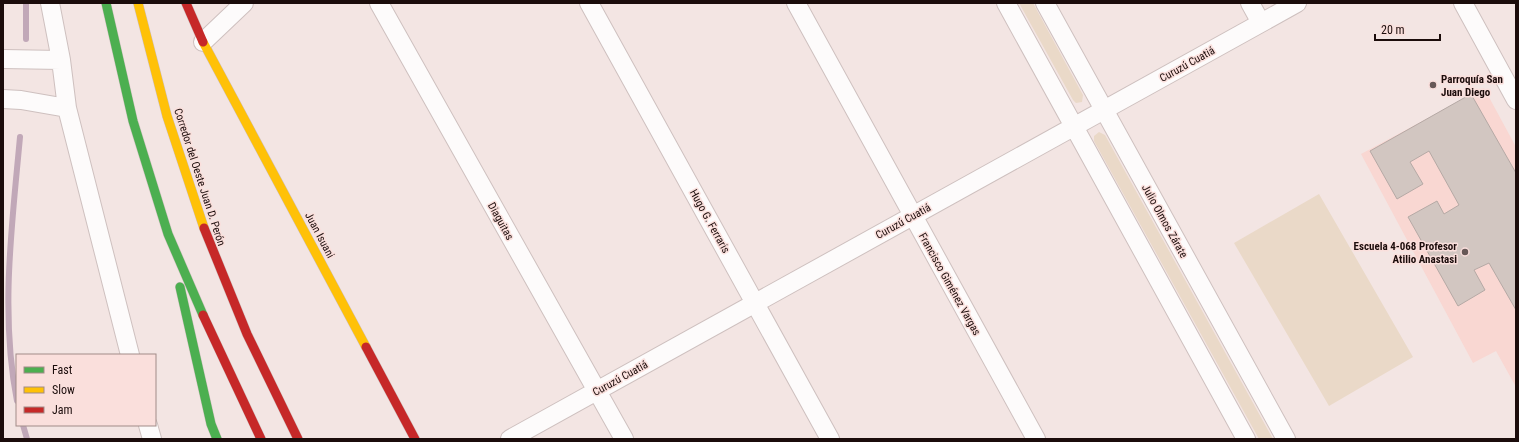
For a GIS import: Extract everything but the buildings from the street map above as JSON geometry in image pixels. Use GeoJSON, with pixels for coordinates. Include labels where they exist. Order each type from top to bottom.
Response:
{"type":"FeatureCollection","features":[{"type":"Feature","properties":{"kind":"main road"},"geometry":{"type":"LineString","coordinates":[[106,3],[133,121],[168,234],[211,424],[217,439]]}},
{"type":"Feature","properties":{"kind":"main road","name":"Corredor del Oeste Juan D. Perón"},"geometry":{"type":"LineString","coordinates":[[138,3],[153,68],[193,202],[210,249],[258,361],[298,439]]}},
{"type":"Feature","properties":{"kind":"main road","name":"Juan Isuani"},"geometry":{"type":"LineString","coordinates":[[186,3],[204,42],[415,439]]}},
{"type":"Feature","properties":{"kind":"main road"},"geometry":{"type":"LineString","coordinates":[[168,234],[213,339],[261,439]]}},
{"type":"Feature","properties":{"kind":"street"},"geometry":{"type":"LineString","coordinates":[[50,3],[61,60],[67,108],[130,354]]}},
{"type":"Feature","properties":{"kind":"street"},"geometry":{"type":"LineString","coordinates":[[204,42],[244,3]]}},
{"type":"Feature","properties":{"kind":"street","name":"Diaguitas"},"geometry":{"type":"LineString","coordinates":[[379,3],[624,439]]}},
{"type":"Feature","properties":{"kind":"street","name":"Hugo G. Ferraris"},"geometry":{"type":"LineString","coordinates":[[589,3],[830,439]]}},
{"type":"Feature","properties":{"kind":"street","name":"Francisco Giménez Vargas"},"geometry":{"type":"LineString","coordinates":[[796,3],[1036,439]]}},
{"type":"Feature","properties":{"kind":"street"},"geometry":{"type":"LineString","coordinates":[[1006,3],[1246,439]]}},
{"type":"Feature","properties":{"kind":"street","name":"Julio Olmos Zárate"},"geometry":{"type":"LineString","coordinates":[[1045,3],[1286,439]]}},
{"type":"Feature","properties":{"kind":"street"},"geometry":{"type":"LineString","coordinates":[[1250,3],[1261,23]]}},
{"type":"Feature","properties":{"kind":"street","name":"Curuzú Cuatiá"},"geometry":{"type":"LineString","coordinates":[[510,439],[1297,3]]}},
{"type":"Feature","properties":{"kind":"street"},"geometry":{"type":"LineString","coordinates":[[1463,3],[1516,100]]}},
{"type":"Feature","properties":{"kind":"street"},"geometry":{"type":"LineString","coordinates":[[3,58],[61,60]]}},
{"type":"Feature","properties":{"kind":"street"},"geometry":{"type":"LineString","coordinates":[[3,99],[21,100],[67,108]]}},
{"type":"Feature","properties":{"kind":"street"},"geometry":{"type":"LineString","coordinates":[[148,426],[152,439]]}},
{"type":"Feature","properties":{"kind":"shaded area"},"geometry":{"type":"Polygon","coordinates":[[[1019,3],[1033,3],[1083,95],[1082,102],[1076,103],[1073,100],[1019,3]]]}},
{"type":"Feature","properties":{"kind":"shaded area","name":"Escuela 4-068 Profesor Atilio Anastasi"},"geometry":{"type":"Polygon","coordinates":[[[1484,88],[1516,147],[1516,387],[1496,351],[1473,363],[1361,154],[1484,88]]]}},
{"type":"Feature","properties":{"kind":"shaded area"},"geometry":{"type":"Polygon","coordinates":[[[1099,132],[1105,135],[1273,439],[1259,439],[1094,141],[1094,136],[1099,132]]]}},
{"type":"Feature","properties":{"kind":"shaded area"},"geometry":{"type":"Polygon","coordinates":[[[1319,194],[1413,357],[1329,406],[1234,243],[1319,194]]]}},
{"type":"Feature","properties":{"kind":"waterway"},"geometry":{"type":"LineString","coordinates":[[26,3],[26,39]]}},
{"type":"Feature","properties":{"kind":"waterway"},"geometry":{"type":"LineString","coordinates":[[16,394],[9,335],[8,302],[11,236],[20,137]]}},
{"type":"Feature","properties":{"kind":"waterway"},"geometry":{"type":"LineString","coordinates":[[23,426],[27,439]]}},
{"type":"Feature","properties":{"kind":"traffic: fast"},"geometry":{"type":"LineString","coordinates":[[106,3],[133,121],[168,234],[203,315]]}},
{"type":"Feature","properties":{"kind":"traffic: fast"},"geometry":{"type":"LineString","coordinates":[[180,287],[211,424],[217,439]]}},
{"type":"Feature","properties":{"kind":"traffic: slow"},"geometry":{"type":"LineString","coordinates":[[138,3],[167,116],[204,228]]}},
{"type":"Feature","properties":{"kind":"traffic: slow"},"geometry":{"type":"LineString","coordinates":[[203,42],[366,347]]}},
{"type":"Feature","properties":{"kind":"traffic: jam"},"geometry":{"type":"LineString","coordinates":[[186,3],[203,42]]}},
{"type":"Feature","properties":{"kind":"traffic: jam"},"geometry":{"type":"LineString","coordinates":[[204,228],[247,334],[298,439]]}},
{"type":"Feature","properties":{"kind":"traffic: jam"},"geometry":{"type":"LineString","coordinates":[[203,315],[261,439]]}},
{"type":"Feature","properties":{"kind":"traffic: jam"},"geometry":{"type":"LineString","coordinates":[[366,347],[415,439]]}},
{"type":"Feature","properties":{"kind":"place","name":"Parroquía San Juan Diego"},"geometry":{"type":"Point","coordinates":[1433,85]}},
{"type":"Feature","properties":{"kind":"place","name":"Escuela 4-068 Profesor Atilio Anastasi"},"geometry":{"type":"Point","coordinates":[1465,252]}}]}
